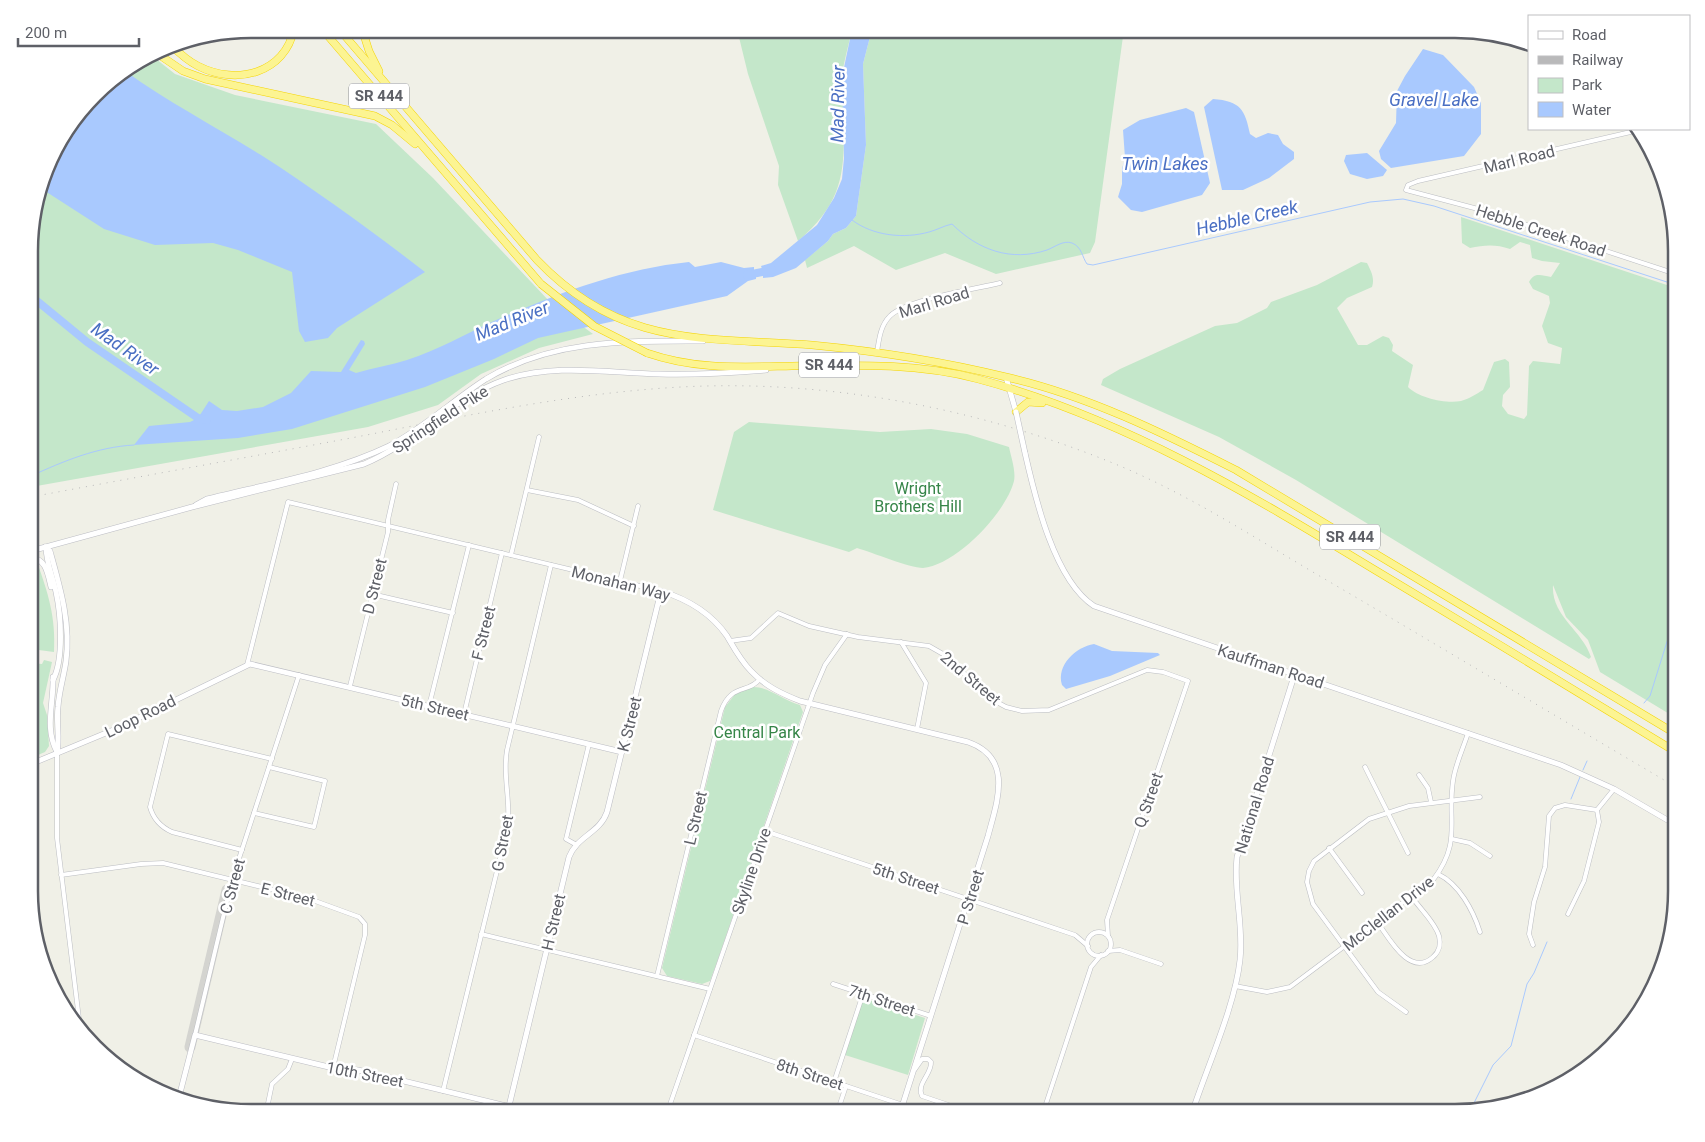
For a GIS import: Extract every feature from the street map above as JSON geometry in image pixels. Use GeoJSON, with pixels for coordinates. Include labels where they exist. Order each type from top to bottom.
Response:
{"type":"FeatureCollection","features":[{"type":"Feature","properties":{"kind":"highway"},"geometry":{"type":"LineString","coordinates":[[177,51],[199,67],[219,73],[259,72],[272,66],[283,55],[292,38]]}},
{"type":"Feature","properties":{"kind":"highway","name":"SR 444"},"geometry":{"type":"LineString","coordinates":[[330,38],[541,284],[594,326],[647,353],[678,363],[706,367],[876,366],[937,372],[978,379],[1065,408],[1181,459],[1255,498],[1668,747]]}},
{"type":"Feature","properties":{"kind":"highway","name":"SR 444"},"geometry":{"type":"LineString","coordinates":[[346,38],[508,227],[560,282],[600,310],[624,322],[657,332],[692,338],[799,345],[877,354],[1006,377],[1047,388],[1094,405],[1157,432],[1236,470],[1668,729]]}},
{"type":"Feature","properties":{"kind":"highway"},"geometry":{"type":"LineString","coordinates":[[365,38],[369,52],[385,82]]}},
{"type":"Feature","properties":{"kind":"highway"},"geometry":{"type":"LineString","coordinates":[[163,57],[183,71],[204,79],[375,116],[392,125],[436,162]]}},
{"type":"Feature","properties":{"kind":"highway"},"geometry":{"type":"LineString","coordinates":[[1016,412],[1028,402],[1035,401],[1111,427]]}},
{"type":"Feature","properties":{"kind":"street","name":"Marl Road"},"geometry":{"type":"LineString","coordinates":[[1406,190],[1408,185],[1418,181],[1632,132]]}},
{"type":"Feature","properties":{"kind":"street","name":"Hebble Creek Road"},"geometry":{"type":"LineString","coordinates":[[1406,190],[1478,209],[1668,271]]}},
{"type":"Feature","properties":{"kind":"street","name":"Marl Road"},"geometry":{"type":"LineString","coordinates":[[877,354],[880,336],[888,319],[904,307],[1000,283]]}},
{"type":"Feature","properties":{"kind":"street","name":"Springfield Pike"},"geometry":{"type":"LineString","coordinates":[[192,507],[207,499],[327,468],[389,446],[487,379],[517,363],[552,351],[587,344],[627,341],[799,345]]}},
{"type":"Feature","properties":{"kind":"street","name":"Springfield Pike"},"geometry":{"type":"LineString","coordinates":[[38,549],[192,507],[364,464],[379,458],[456,405],[486,387],[526,374],[571,370],[660,374],[714,374],[814,365]]}},
{"type":"Feature","properties":{"kind":"street","name":"Kauffman Road"},"geometry":{"type":"LineString","coordinates":[[1006,377],[1011,389],[1036,498],[1053,544],[1074,586],[1086,601],[1103,611],[1561,765],[1614,789],[1668,820]]}},
{"type":"Feature","properties":{"kind":"street"},"geometry":{"type":"LineString","coordinates":[[510,555],[539,438]]}},
{"type":"Feature","properties":{"kind":"street","name":"D Street"},"geometry":{"type":"LineString","coordinates":[[350,686],[388,527],[396,484]]}},
{"type":"Feature","properties":{"kind":"street"},"geometry":{"type":"LineString","coordinates":[[527,490],[578,500],[634,526]]}},
{"type":"Feature","properties":{"kind":"street","name":"Monahan Way"},"geometry":{"type":"LineString","coordinates":[[247,665],[288,502],[661,591],[697,607],[716,624],[742,660],[760,679],[782,694],[810,703],[917,729]]}},
{"type":"Feature","properties":{"kind":"street"},"geometry":{"type":"LineString","coordinates":[[620,582],[638,506]]}},
{"type":"Feature","properties":{"kind":"street"},"geometry":{"type":"LineString","coordinates":[[430,706],[469,545]]}},
{"type":"Feature","properties":{"kind":"street"},"geometry":{"type":"LineString","coordinates":[[46,547],[57,595],[59,618],[58,660],[53,672],[50,715],[53,744],[57,753]]}},
{"type":"Feature","properties":{"kind":"street"},"geometry":{"type":"LineString","coordinates":[[46,547],[50,551],[62,595],[67,626],[66,661],[58,705],[59,742],[57,753],[56,828],[79,1017]]}},
{"type":"Feature","properties":{"kind":"street","name":"F Street"},"geometry":{"type":"LineString","coordinates":[[464,714],[502,553]]}},
{"type":"Feature","properties":{"kind":"street"},"geometry":{"type":"LineString","coordinates":[[38,559],[45,566],[59,618]]}},
{"type":"Feature","properties":{"kind":"street","name":"G Street"},"geometry":{"type":"LineString","coordinates":[[443,1091],[508,825],[505,764],[551,565]]}},
{"type":"Feature","properties":{"kind":"street","name":"K Street"},"geometry":{"type":"LineString","coordinates":[[575,844],[597,828],[604,819],[661,591]]}},
{"type":"Feature","properties":{"kind":"street"},"geometry":{"type":"LineString","coordinates":[[372,594],[453,613]]}},
{"type":"Feature","properties":{"kind":"street","name":"2nd Street"},"geometry":{"type":"LineString","coordinates":[[729,641],[751,638],[778,613],[809,626],[862,638],[921,644],[936,650],[993,700],[1006,707],[1022,711],[1049,710],[1151,670],[1188,680]]}},
{"type":"Feature","properties":{"kind":"street","name":"Skyline Drive"},"geometry":{"type":"LineString","coordinates":[[669,1104],[810,703],[825,665],[847,634]]}},
{"type":"Feature","properties":{"kind":"street"},"geometry":{"type":"LineString","coordinates":[[901,642],[926,682],[917,729]]}},
{"type":"Feature","properties":{"kind":"street","name":"5th Street"},"geometry":{"type":"LineString","coordinates":[[247,665],[255,665],[350,686],[622,752]]}},
{"type":"Feature","properties":{"kind":"street","name":"Loop Road"},"geometry":{"type":"LineString","coordinates":[[38,761],[122,726],[247,665]]}},
{"type":"Feature","properties":{"kind":"street","name":"National Road"},"geometry":{"type":"LineString","coordinates":[[1195,1104],[1235,986],[1240,962],[1241,938],[1235,880],[1237,856],[1295,674]]}},
{"type":"Feature","properties":{"kind":"street","name":"C Street"},"geometry":{"type":"LineString","coordinates":[[180,1092],[232,880],[299,675]]}},
{"type":"Feature","properties":{"kind":"street","name":"L Street"},"geometry":{"type":"LineString","coordinates":[[657,976],[721,710],[731,694],[756,683],[760,679]]}},
{"type":"Feature","properties":{"kind":"street","name":"Q Street"},"geometry":{"type":"LineString","coordinates":[[1108,936],[1107,920],[1188,680]]}},
{"type":"Feature","properties":{"kind":"street","name":"P Street"},"geometry":{"type":"LineString","coordinates":[[902,1104],[970,899],[998,795],[998,771],[989,755],[976,745],[917,729]]}},
{"type":"Feature","properties":{"kind":"street","name":"McClellan Drive"},"geometry":{"type":"LineString","coordinates":[[1235,986],[1267,992],[1286,989],[1378,923],[1438,874],[1445,862],[1452,839],[1453,777],[1468,733]]}},
{"type":"Feature","properties":{"kind":"street"},"geometry":{"type":"LineString","coordinates":[[242,850],[172,832],[164,828],[154,817],[150,807],[168,734],[272,759]]}},
{"type":"Feature","properties":{"kind":"street"},"geometry":{"type":"LineString","coordinates":[[575,844],[566,839],[589,744]]}},
{"type":"Feature","properties":{"kind":"street"},"geometry":{"type":"LineString","coordinates":[[254,813],[314,827],[325,781],[269,767]]}},
{"type":"Feature","properties":{"kind":"street"},"geometry":{"type":"LineString","coordinates":[[1365,767],[1408,853]]}},
{"type":"Feature","properties":{"kind":"street"},"geometry":{"type":"LineString","coordinates":[[1419,775],[1428,788],[1431,802]]}},
{"type":"Feature","properties":{"kind":"street"},"geometry":{"type":"LineString","coordinates":[[1568,914],[1584,881],[1599,822],[1598,810],[1614,789]]}},
{"type":"Feature","properties":{"kind":"street"},"geometry":{"type":"LineString","coordinates":[[1406,1012],[1378,992],[1312,904],[1307,888],[1307,877],[1311,866],[1329,848],[1369,819],[1388,812],[1431,802],[1480,797]]}},
{"type":"Feature","properties":{"kind":"street"},"geometry":{"type":"LineString","coordinates":[[1533,945],[1529,934],[1534,902],[1545,866],[1549,816],[1556,808],[1565,805],[1598,810]]}},
{"type":"Feature","properties":{"kind":"street","name":"5th Street"},"geometry":{"type":"LineString","coordinates":[[765,831],[1075,935],[1091,935]]}},
{"type":"Feature","properties":{"kind":"street"},"geometry":{"type":"LineString","coordinates":[[1452,839],[1474,845],[1490,856]]}},
{"type":"Feature","properties":{"kind":"street","name":"H Street"},"geometry":{"type":"LineString","coordinates":[[509,1104],[568,861],[575,844]]}},
{"type":"Feature","properties":{"kind":"street"},"geometry":{"type":"LineString","coordinates":[[1329,848],[1362,893]]}},
{"type":"Feature","properties":{"kind":"street","name":"E Street"},"geometry":{"type":"LineString","coordinates":[[61,876],[157,863],[322,902],[356,915],[364,922],[364,935],[333,1068]]}},
{"type":"Feature","properties":{"kind":"street"},"geometry":{"type":"LineString","coordinates":[[1438,874],[1450,882],[1469,907],[1480,932]]}},
{"type":"Feature","properties":{"kind":"street"},"geometry":{"type":"LineString","coordinates":[[1378,923],[1405,958],[1420,963],[1431,959],[1439,948],[1439,935],[1412,897]]}},
{"type":"Feature","properties":{"kind":"street","name":"Q Street"},"geometry":{"type":"LineString","coordinates":[[1096,932],[1107,920]]}},
{"type":"Feature","properties":{"kind":"street"},"geometry":{"type":"LineString","coordinates":[[1046,1104],[1091,968],[1091,952],[1087,941],[1091,935],[1101,932],[1108,936],[1111,942],[1120,950],[1161,964]]}},
{"type":"Feature","properties":{"kind":"street"},"geometry":{"type":"LineString","coordinates":[[481,934],[710,989]]}},
{"type":"Feature","properties":{"kind":"street","name":"5th Street"},"geometry":{"type":"LineString","coordinates":[[1075,935],[1088,946]]}},
{"type":"Feature","properties":{"kind":"street"},"geometry":{"type":"LineString","coordinates":[[1107,952],[1111,942]]}},
{"type":"Feature","properties":{"kind":"street"},"geometry":{"type":"LineString","coordinates":[[1091,968],[1101,955],[1120,950]]}},
{"type":"Feature","properties":{"kind":"street"},"geometry":{"type":"LineString","coordinates":[[1091,952],[1101,955]]}},
{"type":"Feature","properties":{"kind":"street","name":"7th Street"},"geometry":{"type":"LineString","coordinates":[[833,984],[931,1016]]}},
{"type":"Feature","properties":{"kind":"street"},"geometry":{"type":"LineString","coordinates":[[834,1082],[863,994]]}},
{"type":"Feature","properties":{"kind":"street","name":"10th Street"},"geometry":{"type":"LineString","coordinates":[[194,1035],[333,1068],[358,1070],[500,1104]]}},
{"type":"Feature","properties":{"kind":"street","name":"8th Street"},"geometry":{"type":"LineString","coordinates":[[694,1035],[899,1104]]}},
{"type":"Feature","properties":{"kind":"street"},"geometry":{"type":"LineString","coordinates":[[268,1104],[271,1086],[288,1069],[292,1059]]}},
{"type":"Feature","properties":{"kind":"street"},"geometry":{"type":"LineString","coordinates":[[914,1071],[922,1059],[928,1059],[931,1062],[931,1068],[920,1088],[920,1094],[925,1098],[944,1104]]}},
{"type":"Feature","properties":{"kind":"street"},"geometry":{"type":"LineString","coordinates":[[840,1104],[846,1086]]}},
{"type":"Feature","properties":{"kind":"green space"},"geometry":{"type":"Polygon","coordinates":[[[739,38],[850,38],[842,75],[844,147],[840,181],[826,211],[798,241],[778,185],[779,166],[748,74],[739,38]]]}},
{"type":"Feature","properties":{"kind":"green space"},"geometry":{"type":"Polygon","coordinates":[[[870,38],[1123,38],[1095,242],[1090,253],[996,274],[945,253],[896,270],[854,246],[807,268],[805,260],[828,241],[833,234],[846,228],[856,216],[866,145],[863,64],[870,38]]]}},
{"type":"Feature","properties":{"kind":"green space"},"geometry":{"type":"Polygon","coordinates":[[[157,60],[175,74],[235,95],[376,124],[433,178],[550,302],[593,334],[539,348],[481,374],[438,405],[368,427],[38,486],[38,237],[42,209],[54,169],[73,132],[90,110],[110,90],[132,73],[157,60]]]}},
{"type":"Feature","properties":{"kind":"green space"},"geometry":{"type":"Polygon","coordinates":[[[1461,217],[1668,285],[1668,713],[1600,672],[1588,640],[1566,617],[1553,585],[1557,606],[1587,647],[1591,657],[1589,659],[1296,480],[1219,437],[1101,385],[1103,379],[1120,369],[1215,326],[1237,323],[1267,308],[1271,302],[1317,285],[1361,262],[1367,263],[1370,269],[1373,278],[1372,287],[1347,298],[1337,308],[1358,345],[1367,345],[1383,336],[1389,338],[1393,345],[1392,351],[1413,365],[1408,387],[1426,397],[1448,402],[1464,400],[1483,390],[1494,362],[1505,359],[1509,362],[1510,387],[1503,395],[1502,406],[1508,414],[1524,419],[1527,415],[1529,366],[1533,361],[1560,364],[1562,348],[1548,343],[1542,326],[1550,303],[1549,296],[1533,289],[1529,282],[1536,275],[1551,277],[1560,263],[1532,258],[1530,245],[1520,242],[1510,249],[1500,246],[1470,248],[1462,243],[1461,217]]]}},
{"type":"Feature","properties":{"kind":"green space","name":"Wright Brothers Hill"},"geometry":{"type":"Polygon","coordinates":[[[749,422],[880,432],[931,429],[967,434],[1009,447],[1014,468],[1014,481],[1001,508],[978,535],[950,558],[936,565],[923,568],[917,567],[857,548],[849,552],[713,510],[734,432],[749,422]]]}},
{"type":"Feature","properties":{"kind":"green space"},"geometry":{"type":"Polygon","coordinates":[[[38,565],[50,606],[54,628],[54,652],[38,650],[38,565]]]}},
{"type":"Feature","properties":{"kind":"green space"},"geometry":{"type":"Polygon","coordinates":[[[44,660],[52,662],[43,703],[47,715],[49,746],[45,752],[38,755],[38,664],[42,664],[44,660]]]}},
{"type":"Feature","properties":{"kind":"green space","name":"Central Park"},"geometry":{"type":"Polygon","coordinates":[[[752,687],[770,691],[800,705],[803,712],[710,981],[702,984],[667,976],[662,968],[725,707],[736,693],[752,687]]]}},
{"type":"Feature","properties":{"kind":"green space"},"geometry":{"type":"Polygon","coordinates":[[[866,999],[925,1018],[908,1075],[845,1055],[862,1003],[866,999]]]}},
{"type":"Feature","properties":{"kind":"water"},"geometry":{"type":"Polygon","coordinates":[[[850,38],[870,38],[863,64],[866,145],[856,216],[846,228],[833,234],[828,241],[796,268],[773,277],[763,278],[763,275],[767,274],[763,273],[766,269],[762,269],[761,266],[771,263],[817,225],[834,198],[842,179],[844,158],[842,77],[850,38]]]}},
{"type":"Feature","properties":{"kind":"water","name":"Gravel Lake"},"geometry":{"type":"Polygon","coordinates":[[[1423,49],[1443,55],[1474,87],[1481,103],[1481,134],[1464,156],[1391,168],[1381,159],[1379,151],[1396,123],[1397,91],[1423,49]]]}},
{"type":"Feature","properties":{"kind":"water"},"geometry":{"type":"Polygon","coordinates":[[[130,74],[282,169],[385,241],[425,272],[337,328],[328,338],[305,342],[299,331],[292,272],[238,250],[213,243],[155,245],[104,229],[46,192],[54,169],[73,132],[90,110],[110,90],[130,74]]]}},
{"type":"Feature","properties":{"kind":"water","name":"Twin Lakes"},"geometry":{"type":"Polygon","coordinates":[[[1213,99],[1230,102],[1240,108],[1246,119],[1250,134],[1256,138],[1268,133],[1278,135],[1283,144],[1294,152],[1294,159],[1269,178],[1243,190],[1222,190],[1204,107],[1213,99]]]}},
{"type":"Feature","properties":{"kind":"water","name":"Twin Lakes"},"geometry":{"type":"Polygon","coordinates":[[[1186,108],[1194,112],[1210,183],[1202,195],[1142,212],[1131,210],[1118,197],[1122,184],[1122,169],[1125,158],[1123,130],[1140,120],[1186,108]]]}},
{"type":"Feature","properties":{"kind":"water"},"geometry":{"type":"Polygon","coordinates":[[[1367,153],[1387,170],[1383,176],[1367,179],[1350,174],[1344,161],[1346,155],[1367,153]]]}},
{"type":"Feature","properties":{"kind":"water"},"geometry":{"type":"Polygon","coordinates":[[[689,262],[695,267],[721,262],[744,268],[754,267],[754,270],[750,272],[755,272],[755,275],[751,277],[756,277],[756,279],[748,281],[727,296],[538,338],[494,359],[425,387],[292,429],[238,438],[134,445],[149,426],[190,422],[198,418],[209,401],[222,410],[237,411],[263,407],[291,393],[311,371],[341,372],[361,340],[365,344],[349,370],[356,373],[418,356],[517,311],[589,284],[639,270],[689,262]]]}},
{"type":"Feature","properties":{"kind":"water"},"geometry":{"type":"Polygon","coordinates":[[[1094,644],[1112,651],[1158,653],[1160,655],[1110,676],[1066,689],[1062,685],[1061,678],[1065,664],[1074,653],[1094,644]]]}},
{"type":"Feature","properties":{"kind":"waterway","name":"Hebble Creek"},"geometry":{"type":"LineString","coordinates":[[852,220],[869,230],[889,235],[919,234],[952,224],[973,241],[984,247],[1008,254],[1034,253],[1069,242],[1078,247],[1087,264],[1093,265],[1370,202],[1403,199],[1434,206],[1668,282]]}},
{"type":"Feature","properties":{"kind":"waterway","name":"Mad River"},"geometry":{"type":"LineString","coordinates":[[747,275],[772,270]]}},
{"type":"Feature","properties":{"kind":"waterway","name":"Mad River"},"geometry":{"type":"LineString","coordinates":[[38,302],[87,342],[198,418],[207,420]]}},
{"type":"Feature","properties":{"kind":"waterway"},"geometry":{"type":"LineString","coordinates":[[38,473],[68,460],[94,452],[134,445]]}},
{"type":"Feature","properties":{"kind":"waterway"},"geometry":{"type":"LineString","coordinates":[[1644,703],[1650,696],[1668,638]]}},
{"type":"Feature","properties":{"kind":"waterway"},"geometry":{"type":"LineString","coordinates":[[1583,770],[1587,761]]}},
{"type":"Feature","properties":{"kind":"waterway"},"geometry":{"type":"LineString","coordinates":[[1571,799],[1580,777]]}},
{"type":"Feature","properties":{"kind":"waterway"},"geometry":{"type":"LineString","coordinates":[[1474,1104],[1493,1065],[1511,1046],[1527,984],[1534,973],[1547,942]]}},
{"type":"Feature","properties":{"kind":"taxiway"},"geometry":{"type":"LineString","coordinates":[[190,1047],[227,890]]}},
{"type":"Feature","properties":{"kind":"railway"},"geometry":{"type":"LineString","coordinates":[[38,496],[474,414],[557,400],[639,390],[737,386],[793,388],[849,393],[905,402],[1014,428],[1120,466],[1176,492],[1668,782]]}}]}
